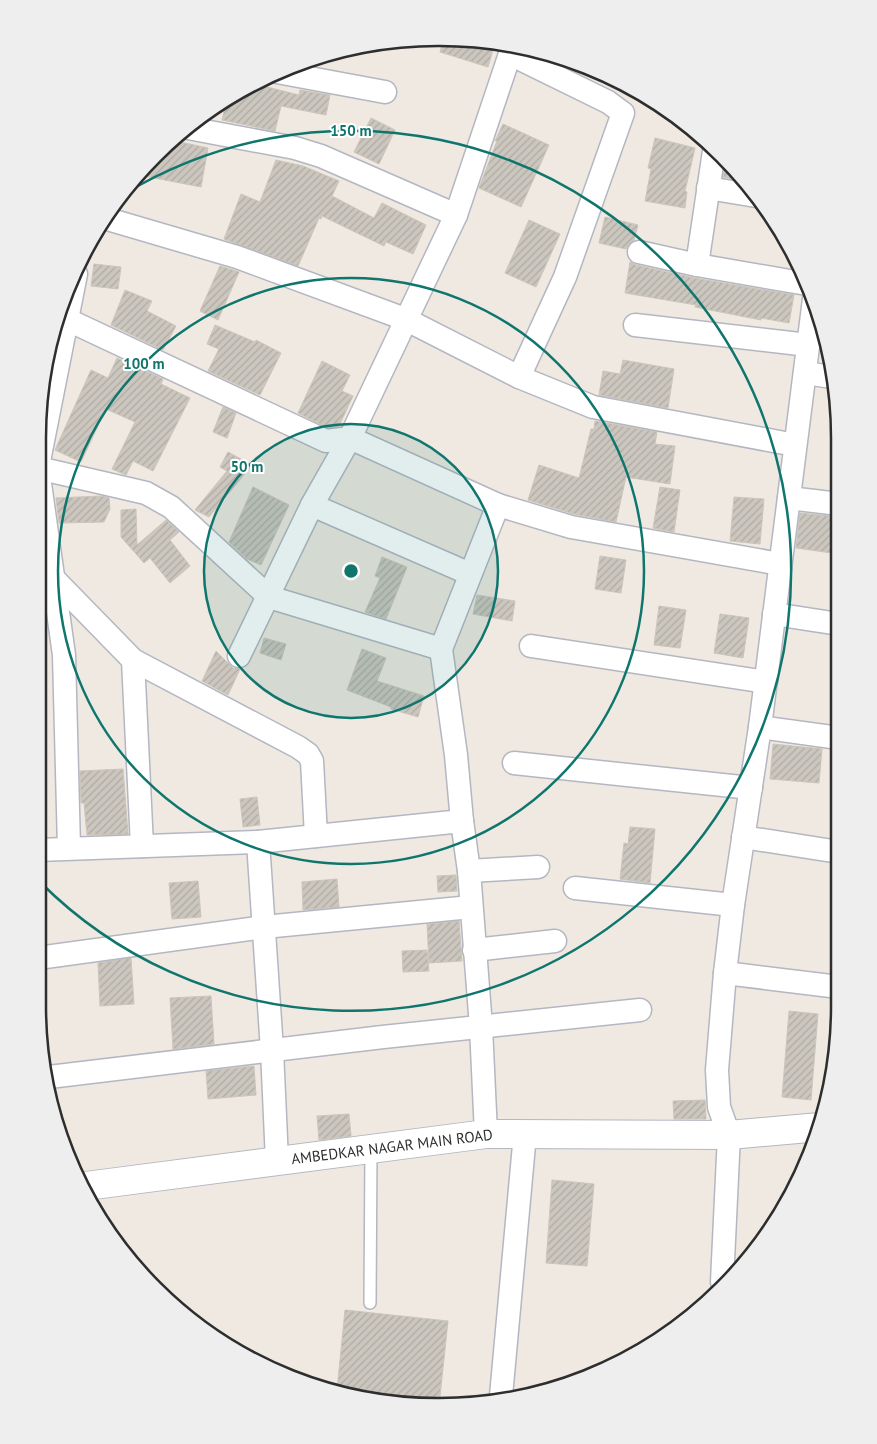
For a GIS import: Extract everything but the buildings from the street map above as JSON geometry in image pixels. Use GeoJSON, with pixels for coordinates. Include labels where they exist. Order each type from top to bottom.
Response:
{"type":"FeatureCollection","features":[{"type":"Feature","properties":{"kind":"street"},"geometry":{"type":"LineString","coordinates":[[239,656],[312,505],[350,438],[456,215],[511,53]]}},
{"type":"Feature","properties":{"kind":"street"},"geometry":{"type":"LineString","coordinates":[[519,377],[565,277],[623,113],[608,102],[526,57]]}},
{"type":"Feature","properties":{"kind":"street"},"geometry":{"type":"LineString","coordinates":[[292,75],[385,92]]}},
{"type":"Feature","properties":{"kind":"street"},"geometry":{"type":"LineString","coordinates":[[197,130],[295,148],[321,156],[456,215]]}},
{"type":"Feature","properties":{"kind":"street"},"geometry":{"type":"LineString","coordinates":[[696,265],[713,158]]}},
{"type":"Feature","properties":{"kind":"street"},"geometry":{"type":"LineString","coordinates":[[708,188],[745,194]]}},
{"type":"Feature","properties":{"kind":"street"},"geometry":{"type":"LineString","coordinates":[[112,220],[237,257],[405,319],[519,377],[594,407],[795,445]]}},
{"type":"Feature","properties":{"kind":"street"},"geometry":{"type":"LineString","coordinates":[[639,252],[696,265],[798,283]]}},
{"type":"Feature","properties":{"kind":"street"},"geometry":{"type":"LineString","coordinates":[[54,362],[68,320],[71,300]]}},
{"type":"Feature","properties":{"kind":"street"},"geometry":{"type":"LineString","coordinates":[[722,1276],[729,1135],[719,1107],[717,1070],[725,973],[733,905],[766,682],[812,318]]}},
{"type":"Feature","properties":{"kind":"street"},"geometry":{"type":"LineString","coordinates":[[68,320],[326,441],[350,438],[498,505],[571,527],[780,564]]}},
{"type":"Feature","properties":{"kind":"street"},"geometry":{"type":"LineString","coordinates":[[635,325],[808,345]]}},
{"type":"Feature","properties":{"kind":"street"},"geometry":{"type":"LineString","coordinates":[[804,373],[825,377]]}},
{"type":"Feature","properties":{"kind":"street"},"geometry":{"type":"LineString","coordinates":[[46,470],[146,493],[171,507],[269,597],[441,649]]}},
{"type":"Feature","properties":{"kind":"street"},"geometry":{"type":"LineString","coordinates":[[789,498],[831,503]]}},
{"type":"Feature","properties":{"kind":"street"},"geometry":{"type":"LineString","coordinates":[[312,505],[470,574]]}},
{"type":"Feature","properties":{"kind":"street"},"geometry":{"type":"LineString","coordinates":[[486,1134],[481,1027],[469,872],[456,755],[441,649],[498,505]]}},
{"type":"Feature","properties":{"kind":"street"},"geometry":{"type":"LineString","coordinates":[[46,527],[64,655],[69,848]]}},
{"type":"Feature","properties":{"kind":"street"},"geometry":{"type":"LineString","coordinates":[[53,578],[133,660],[308,754],[312,761],[316,836]]}},
{"type":"Feature","properties":{"kind":"street"},"geometry":{"type":"LineString","coordinates":[[774,614],[831,623]]}},
{"type":"Feature","properties":{"kind":"street"},"geometry":{"type":"LineString","coordinates":[[531,646],[766,682]]}},
{"type":"Feature","properties":{"kind":"street"},"geometry":{"type":"LineString","coordinates":[[133,660],[142,846]]}},
{"type":"Feature","properties":{"kind":"street"},"geometry":{"type":"LineString","coordinates":[[760,726],[831,737]]}},
{"type":"Feature","properties":{"kind":"street"},"geometry":{"type":"LineString","coordinates":[[514,762],[751,788]]}},
{"type":"Feature","properties":{"kind":"street"},"geometry":{"type":"LineString","coordinates":[[46,849],[258,842],[462,821]]}},
{"type":"Feature","properties":{"kind":"street"},"geometry":{"type":"LineString","coordinates":[[743,837],[831,851]]}},
{"type":"Feature","properties":{"kind":"street"},"geometry":{"type":"LineString","coordinates":[[258,842],[272,1050],[277,1161]]}},
{"type":"Feature","properties":{"kind":"street"},"geometry":{"type":"LineString","coordinates":[[469,872],[538,867]]}},
{"type":"Feature","properties":{"kind":"street"},"geometry":{"type":"LineString","coordinates":[[576,888],[733,905]]}},
{"type":"Feature","properties":{"kind":"street"},"geometry":{"type":"LineString","coordinates":[[46,957],[264,928],[471,907]]}},
{"type":"Feature","properties":{"kind":"street"},"geometry":{"type":"LineString","coordinates":[[474,950],[555,940]]}},
{"type":"Feature","properties":{"kind":"street"},"geometry":{"type":"LineString","coordinates":[[725,973],[831,986]]}},
{"type":"Feature","properties":{"kind":"street"},"geometry":{"type":"LineString","coordinates":[[53,1077],[272,1050],[640,1010]]}},
{"type":"Feature","properties":{"kind":"street","name":"AMBEDKAR NAGAR MAIN ROAD"},"geometry":{"type":"LineString","coordinates":[[90,1185],[486,1134],[729,1135],[811,1128]]}},
{"type":"Feature","properties":{"kind":"street"},"geometry":{"type":"LineString","coordinates":[[501,1392],[525,1134]]}},
{"type":"Feature","properties":{"kind":"lane"},"geometry":{"type":"LineString","coordinates":[[370,1303],[371,1148]]}}]}
